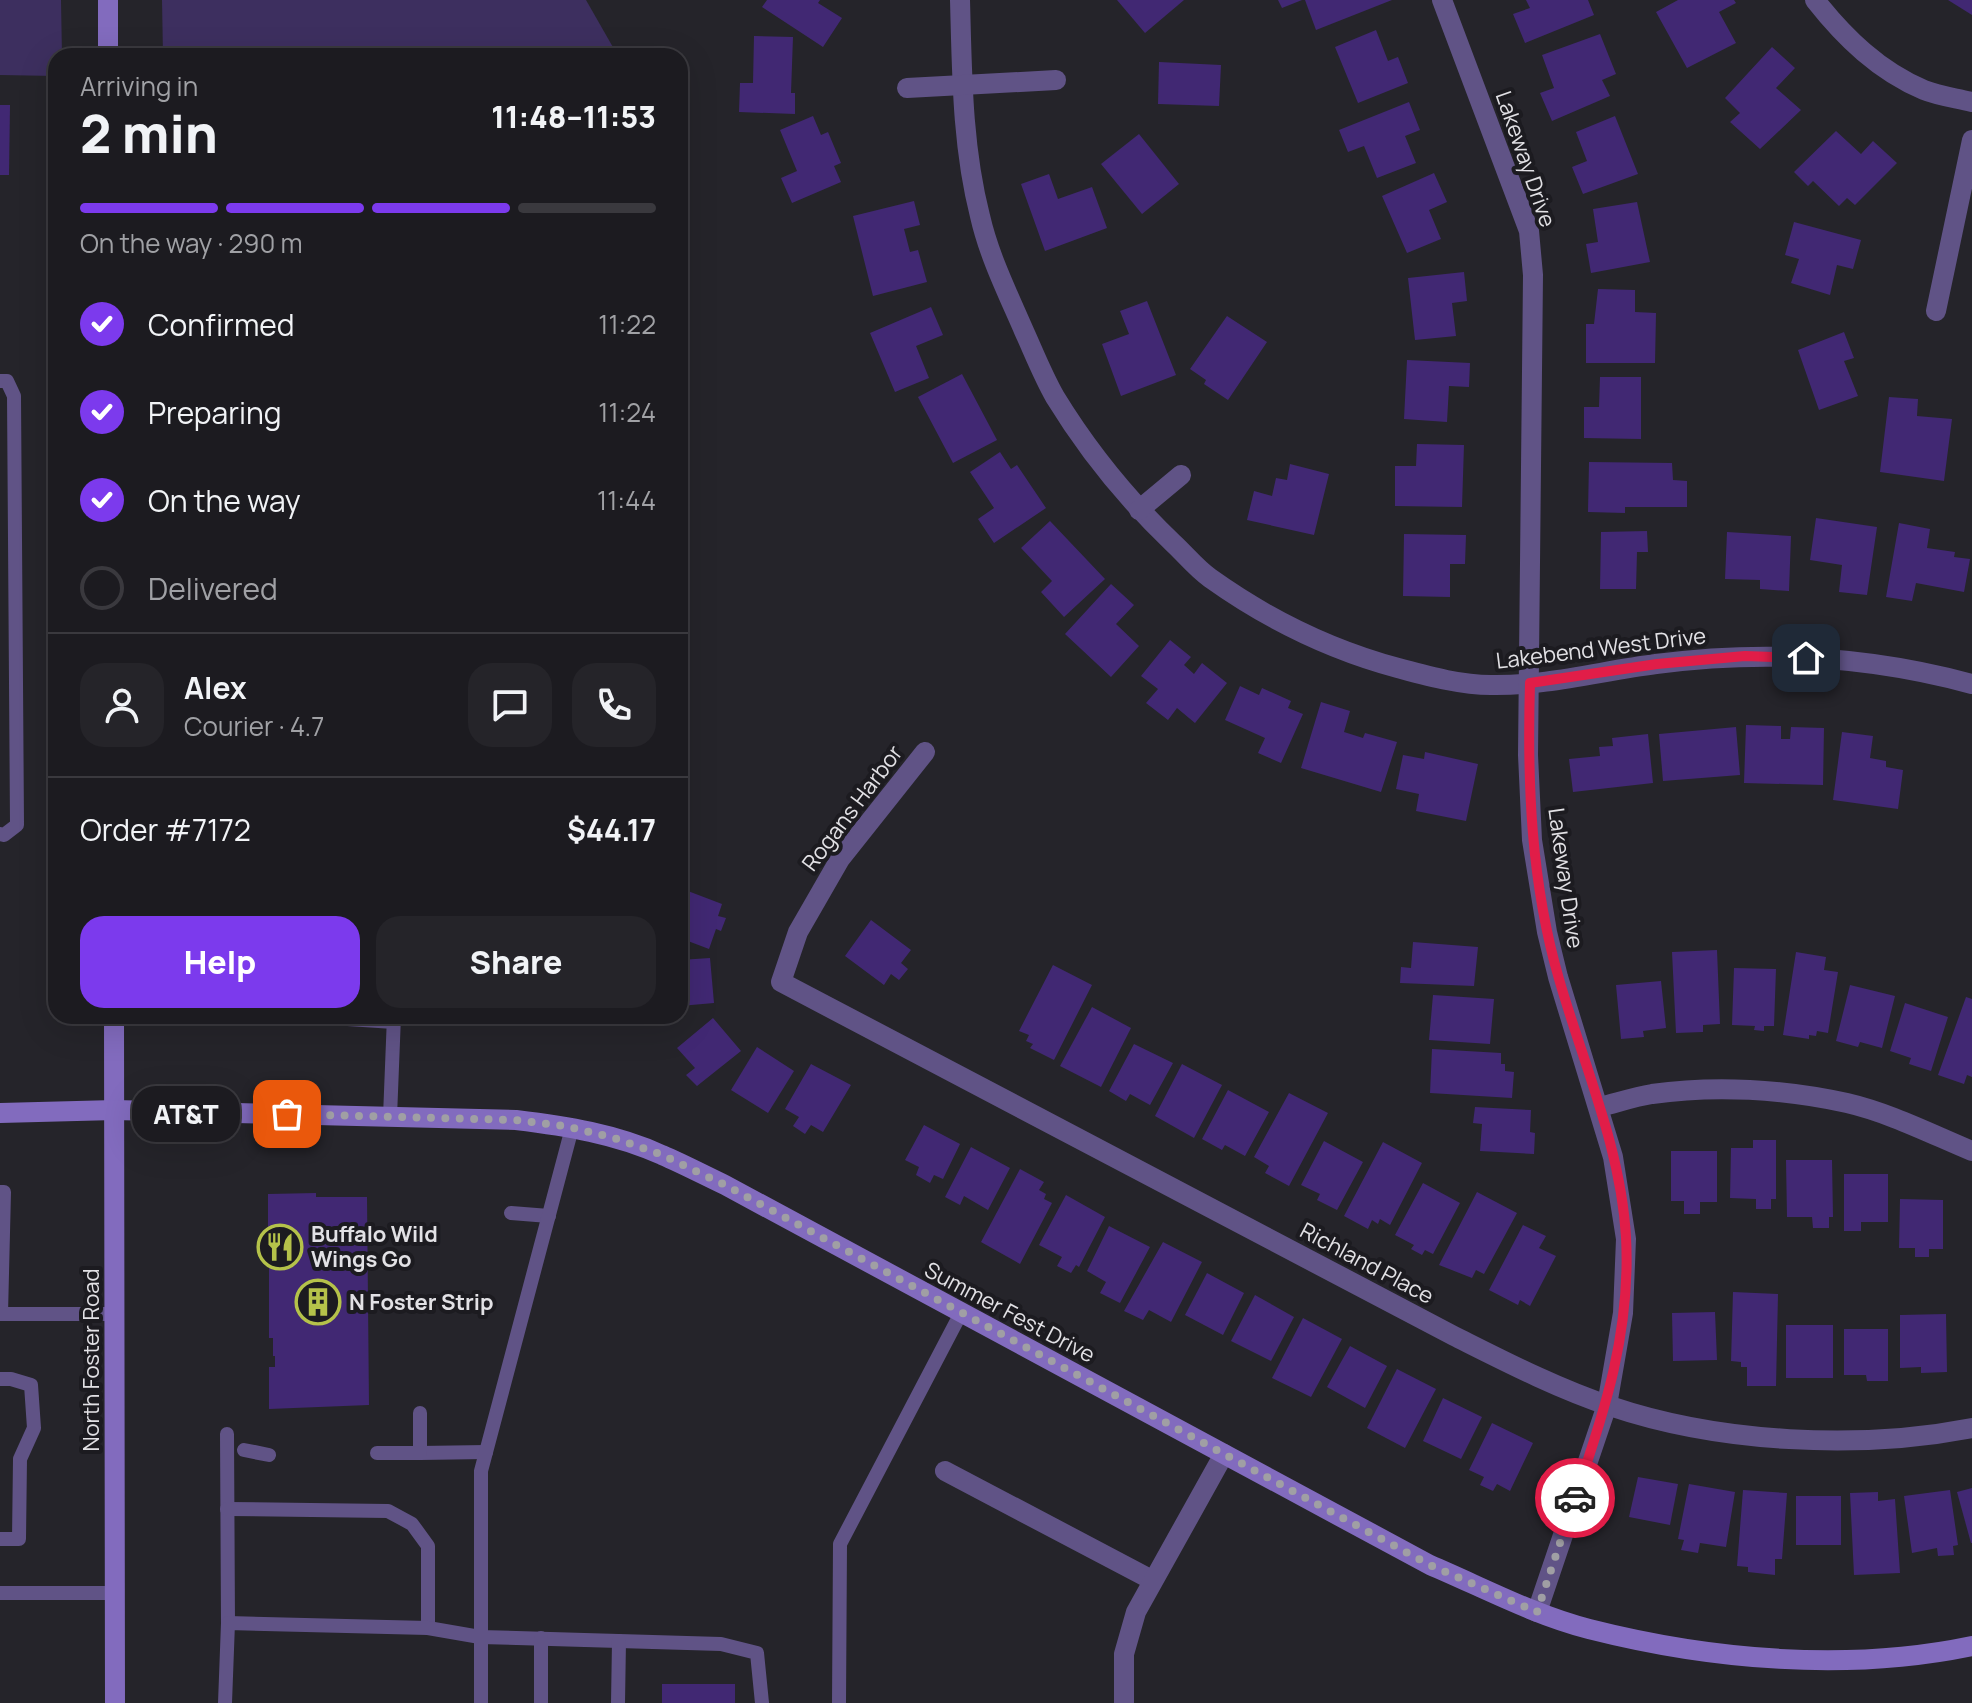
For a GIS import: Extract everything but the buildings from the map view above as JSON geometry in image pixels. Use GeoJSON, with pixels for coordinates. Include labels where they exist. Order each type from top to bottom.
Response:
{"type":"FeatureCollection","features":[{"type":"Feature","properties":{"kind":"street"},"geometry":{"type":"LineString","coordinates":[[108,0],[108,48]]}},
{"type":"Feature","properties":{"kind":"street","name":"Lakebend West Drive"},"geometry":{"type":"LineString","coordinates":[[960,0],[970,164],[980,217],[1000,278],[1053,394],[1110,478],[1207,576],[1259,610],[1315,639],[1373,661],[1434,678],[1488,686],[1745,656],[1837,659],[1930,673],[1972,684]]}},
{"type":"Feature","properties":{"kind":"street","name":"Lakeway Drive"},"geometry":{"type":"LineString","coordinates":[[1442,0],[1529,231],[1533,275],[1528,755],[1532,840],[1547,932],[1599,1107],[1621,1198],[1626,1239],[1623,1313],[1607,1405],[1537,1612]]}},
{"type":"Feature","properties":{"kind":"street"},"geometry":{"type":"LineString","coordinates":[[1815,0],[1836,26],[1879,66],[1926,91],[1972,102]]}},
{"type":"Feature","properties":{"kind":"street"},"geometry":{"type":"LineString","coordinates":[[907,88],[1056,80]]}},
{"type":"Feature","properties":{"kind":"street"},"geometry":{"type":"LineString","coordinates":[[1936,311],[1972,140]]}},
{"type":"Feature","properties":{"kind":"street"},"geometry":{"type":"LineString","coordinates":[[1139,510],[1181,475]]}},
{"type":"Feature","properties":{"kind":"street","name":"Rogans Harbor"},"geometry":{"type":"LineString","coordinates":[[781,982],[798,932],[826,881],[925,752]]}},
{"type":"Feature","properties":{"kind":"street","name":"Richland Place"},"geometry":{"type":"LineString","coordinates":[[781,982],[1454,1336],[1523,1370],[1607,1405],[1701,1430],[1756,1437],[1827,1440],[1882,1438],[1972,1428]]}},
{"type":"Feature","properties":{"kind":"street","name":"North Foster Road"},"geometry":{"type":"LineString","coordinates":[[114,1024],[115,1703]]}},
{"type":"Feature","properties":{"kind":"street"},"geometry":{"type":"LineString","coordinates":[[1599,1107],[1651,1094],[1722,1090],[1794,1094],[1848,1104],[1888,1116],[1972,1151]]}},
{"type":"Feature","properties":{"kind":"street","name":"Summer Fest Drive"},"geometry":{"type":"LineString","coordinates":[[0,1113],[115,1110],[516,1120],[614,1138],[660,1154],[725,1185],[1430,1565],[1537,1612],[1587,1629],[1675,1647],[1763,1657],[1856,1659],[1935,1654],[1972,1646]]}},
{"type":"Feature","properties":{"kind":"street"},"geometry":{"type":"LineString","coordinates":[[1124,1703],[1124,1654],[1136,1612],[1224,1454]]}},
{"type":"Feature","properties":{"kind":"street"},"geometry":{"type":"LineString","coordinates":[[945,1471],[1152,1580]]}},
{"type":"Feature","properties":{"kind":"lane"},"geometry":{"type":"LineString","coordinates":[[0,381],[7,381],[14,396],[17,825],[4,835],[0,834]]}},
{"type":"Feature","properties":{"kind":"lane"},"geometry":{"type":"LineString","coordinates":[[390,1117],[394,1024]]}},
{"type":"Feature","properties":{"kind":"lane"},"geometry":{"type":"LineString","coordinates":[[481,1703],[481,1471],[572,1128]]}},
{"type":"Feature","properties":{"kind":"lane"},"geometry":{"type":"LineString","coordinates":[[0,1192],[4,1192],[1,1314],[115,1314]]}},
{"type":"Feature","properties":{"kind":"lane"},"geometry":{"type":"LineString","coordinates":[[511,1213],[549,1216]]}},
{"type":"Feature","properties":{"kind":"lane"},"geometry":{"type":"LineString","coordinates":[[839,1703],[840,1544],[961,1313]]}},
{"type":"Feature","properties":{"kind":"lane"},"geometry":{"type":"LineString","coordinates":[[0,1379],[31,1385],[34,1428],[20,1459],[19,1539],[0,1539]]}},
{"type":"Feature","properties":{"kind":"lane"},"geometry":{"type":"LineString","coordinates":[[420,1413],[420,1453]]}},
{"type":"Feature","properties":{"kind":"lane"},"geometry":{"type":"LineString","coordinates":[[225,1703],[228,1623],[227,1434]]}},
{"type":"Feature","properties":{"kind":"lane"},"geometry":{"type":"LineString","coordinates":[[244,1450],[269,1455]]}},
{"type":"Feature","properties":{"kind":"lane"},"geometry":{"type":"LineString","coordinates":[[377,1453],[486,1452]]}},
{"type":"Feature","properties":{"kind":"lane"},"geometry":{"type":"LineString","coordinates":[[227,1509],[388,1511],[412,1524],[428,1546],[428,1628]]}},
{"type":"Feature","properties":{"kind":"lane"},"geometry":{"type":"LineString","coordinates":[[0,1593],[115,1593]]}},
{"type":"Feature","properties":{"kind":"lane"},"geometry":{"type":"LineString","coordinates":[[228,1623],[428,1628],[480,1637],[721,1644],[757,1653],[762,1703]]}},
{"type":"Feature","properties":{"kind":"lane"},"geometry":{"type":"LineString","coordinates":[[541,1638],[541,1703]]}},
{"type":"Feature","properties":{"kind":"lane"},"geometry":{"type":"LineString","coordinates":[[618,1703],[619,1641]]}},
{"type":"Feature","properties":{"kind":"shaded area"},"geometry":{"type":"Polygon","coordinates":[[[0,0],[61,0],[62,48],[48,48],[48,76],[0,75],[0,0]]]}},
{"type":"Feature","properties":{"kind":"shaded area"},"geometry":{"type":"Polygon","coordinates":[[[162,0],[586,0],[613,48],[163,48],[162,0]]]}},
{"type":"Feature","properties":{"kind":"way so far"},"geometry":{"type":"LineString","coordinates":[[287,1114],[516,1120],[565,1126],[660,1154],[725,1185],[1430,1565],[1537,1612],[1575,1498]]}},
{"type":"Feature","properties":{"kind":"place","name":"AT&T"},"geometry":{"type":"Point","coordinates":[287,1114]}},
{"type":"Feature","properties":{"kind":"place","name":"Buffalo Wild Wings Go"},"geometry":{"type":"Point","coordinates":[280,1247]}},
{"type":"Feature","properties":{"kind":"place","name":"N Foster Strip"},"geometry":{"type":"Point","coordinates":[318,1302]}},
{"type":"Feature","properties":{"kind":"route"},"geometry":{"type":"LineString","coordinates":[[1575,1498],[1607,1405],[1618,1352],[1626,1239],[1613,1157],[1545,924],[1532,840],[1528,755],[1530,683],[1657,664],[1745,656],[1806,658]]}}]}
